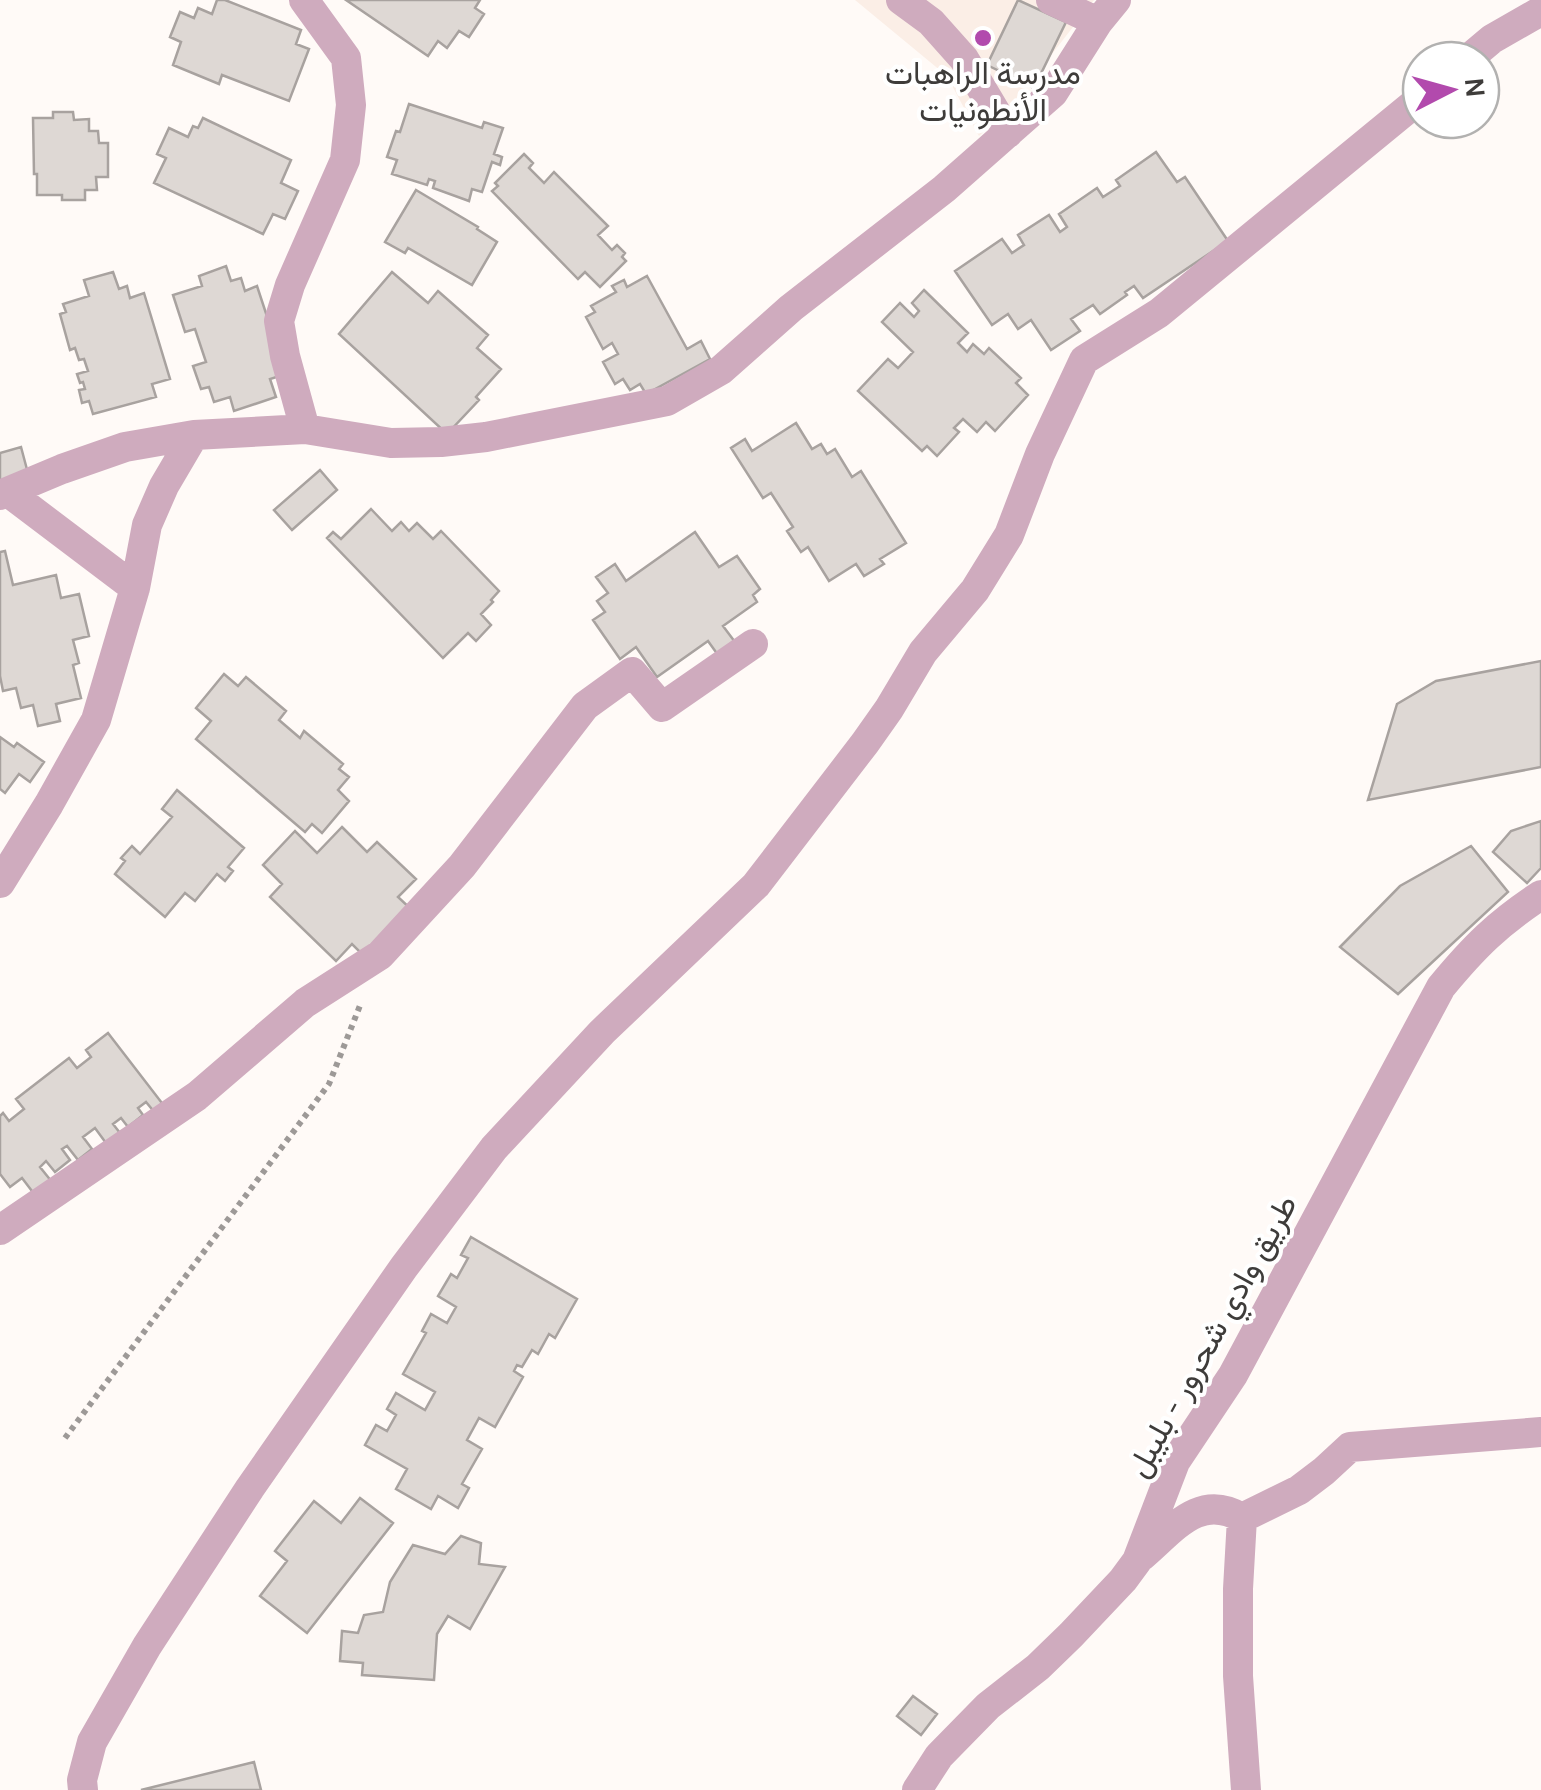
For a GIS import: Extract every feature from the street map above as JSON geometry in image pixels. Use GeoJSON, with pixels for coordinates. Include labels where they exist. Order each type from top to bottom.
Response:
{"type":"FeatureCollection","features":[{"type":"Feature","properties":{"kind":"street"},"geometry":{"type":"LineString","coordinates":[[304,0],[346,58],[350,105],[346,160],[278,321],[305,429]]}},
{"type":"Feature","properties":{"kind":"street"},"geometry":{"type":"LineString","coordinates":[[901,0],[931,22],[964,59],[1008,133]]}},
{"type":"Feature","properties":{"kind":"street"},"geometry":{"type":"LineString","coordinates":[[4,494],[124,447],[194,434],[305,429],[391,443],[441,442],[504,434],[667,401],[721,370],[791,308],[944,189],[1054,93],[1107,11],[1052,0]]}},
{"type":"Feature","properties":{"kind":"street"},"geometry":{"type":"LineString","coordinates":[[1491,40],[1541,11]]}},
{"type":"Feature","properties":{"kind":"street"},"geometry":{"type":"LineString","coordinates":[[83,1790],[92,1742],[147,1646],[250,1488],[404,1266],[494,1148],[602,1032],[756,885],[865,743],[923,652],[974,590],[1008,535],[1084,360],[1159,313],[1401,114]]}},
{"type":"Feature","properties":{"kind":"street"},"geometry":{"type":"LineString","coordinates":[[0,883],[96,720],[134,588],[147,525],[194,434]]}},
{"type":"Feature","properties":{"kind":"street"},"geometry":{"type":"LineString","coordinates":[[4,494],[134,588]]}},
{"type":"Feature","properties":{"kind":"street"},"geometry":{"type":"LineString","coordinates":[[0,1230],[196,1096],[304,1003],[380,955],[462,866],[585,706],[632,672],[662,707],[753,644]]}},
{"type":"Feature","properties":{"kind":"street","name":"طريق وادي شحرور - بليبل"},"geometry":{"type":"LineString","coordinates":[[917,1790],[938,1756],[988,1706],[1071,1635],[1137,1560],[1175,1462],[1242,1358],[1441,986],[1500,923],[1541,895]]}},
{"type":"Feature","properties":{"kind":"street"},"geometry":{"type":"LineString","coordinates":[[1242,1518],[1299,1490],[1350,1447],[1541,1432]]}},
{"type":"Feature","properties":{"kind":"street"},"geometry":{"type":"LineString","coordinates":[[1137,1560],[1182,1519],[1194,1513],[1229,1510],[1242,1518]]}},
{"type":"Feature","properties":{"kind":"street"},"geometry":{"type":"LineString","coordinates":[[1242,1518],[1238,1676],[1246,1790]]}},
{"type":"Feature","properties":{"kind":"path"},"geometry":{"type":"LineString","coordinates":[[65,1438],[328,1084],[380,955]]}},
{"type":"Feature","properties":{"kind":"shaded area","name":"مدرسة الراهبات الأنطونيات"},"geometry":{"type":"Polygon","coordinates":[[[855,0],[1094,0],[1013,104],[979,136],[947,76],[855,0]]]}},
{"type":"Feature","properties":{"kind":"building"},"geometry":{"type":"Polygon","coordinates":[[[217,0],[301,30],[296,44],[309,49],[289,101],[222,75],[219,84],[173,65],[181,42],[170,37],[180,12],[194,18],[198,8],[212,14],[217,0]]]}},
{"type":"Feature","properties":{"kind":"building"},"geometry":{"type":"Polygon","coordinates":[[[346,0],[480,0],[475,8],[484,14],[469,37],[459,31],[447,48],[438,41],[428,56],[346,0]]]}},
{"type":"Feature","properties":{"kind":"building"},"geometry":{"type":"Polygon","coordinates":[[[1018,0],[1066,22],[1034,88],[987,65],[1018,0]]]}},
{"type":"Feature","properties":{"kind":"building"},"geometry":{"type":"Polygon","coordinates":[[[409,104],[482,128],[484,122],[503,128],[494,154],[502,157],[500,165],[492,162],[482,192],[472,189],[469,201],[433,188],[435,181],[429,179],[427,185],[392,174],[397,160],[387,157],[409,104]]]}},
{"type":"Feature","properties":{"kind":"building"},"geometry":{"type":"Polygon","coordinates":[[[53,112],[73,112],[74,120],[89,119],[89,131],[98,131],[99,143],[108,143],[108,177],[96,177],[97,190],[85,190],[85,200],[37,195],[33,118],[53,118],[53,112]]]}},
{"type":"Feature","properties":{"kind":"building"},"geometry":{"type":"Polygon","coordinates":[[[203,118],[291,160],[281,183],[298,191],[285,219],[273,214],[263,234],[154,183],[166,158],[157,154],[169,128],[188,137],[203,118]]]}},
{"type":"Feature","properties":{"kind":"building"},"geometry":{"type":"Polygon","coordinates":[[[1156,152],[1177,182],[1185,177],[1228,241],[1143,298],[1134,286],[1100,314],[1093,305],[1071,319],[1080,331],[1051,350],[1031,320],[1018,329],[1008,314],[992,325],[955,271],[1002,239],[1012,253],[1024,245],[1018,235],[1049,215],[1060,232],[1067,227],[1059,214],[1097,188],[1103,197],[1120,186],[1116,180],[1156,152]]]}},
{"type":"Feature","properties":{"kind":"building"},"geometry":{"type":"Polygon","coordinates":[[[524,154],[533,163],[529,168],[544,183],[554,172],[608,226],[598,235],[612,250],[617,245],[625,253],[622,257],[626,261],[600,287],[585,272],[578,279],[492,191],[524,154]]]}},
{"type":"Feature","properties":{"kind":"building"},"geometry":{"type":"Polygon","coordinates":[[[416,190],[497,242],[472,285],[408,248],[405,253],[385,242],[416,190]]]}},
{"type":"Feature","properties":{"kind":"building"},"geometry":{"type":"Polygon","coordinates":[[[226,266],[231,281],[241,278],[245,291],[257,286],[286,374],[270,379],[276,397],[234,411],[230,397],[214,402],[209,387],[201,389],[193,366],[206,362],[195,329],[185,332],[173,295],[202,286],[199,276],[226,266]]]}},
{"type":"Feature","properties":{"kind":"building"},"geometry":{"type":"Polygon","coordinates":[[[113,272],[119,289],[127,286],[130,298],[144,293],[170,379],[152,384],[156,397],[93,414],[89,401],[82,403],[79,390],[85,389],[77,374],[88,371],[75,348],[70,350],[60,314],[66,312],[63,304],[89,296],[84,280],[113,272]]]}},
{"type":"Feature","properties":{"kind":"building"},"geometry":{"type":"Polygon","coordinates":[[[392,272],[428,303],[438,291],[488,335],[477,348],[501,369],[447,434],[339,334],[392,272]]]}},
{"type":"Feature","properties":{"kind":"building"},"geometry":{"type":"Polygon","coordinates":[[[647,276],[687,349],[701,341],[710,359],[646,394],[640,384],[630,390],[623,379],[615,384],[603,362],[618,354],[612,343],[603,349],[586,317],[595,312],[591,306],[616,292],[612,286],[624,280],[627,287],[647,276]]]}},
{"type":"Feature","properties":{"kind":"building"},"geometry":{"type":"Polygon","coordinates":[[[924,290],[968,333],[958,343],[967,352],[973,344],[984,354],[989,348],[1021,378],[1016,383],[1028,395],[995,431],[986,422],[977,432],[963,419],[954,428],[959,432],[937,456],[927,446],[922,451],[858,391],[888,359],[898,368],[913,352],[882,322],[900,303],[914,317],[919,311],[912,303],[924,290]]]}},
{"type":"Feature","properties":{"kind":"building"},"geometry":{"type":"Polygon","coordinates":[[[796,423],[812,449],[821,444],[827,454],[835,449],[852,477],[861,471],[906,543],[880,559],[884,564],[864,576],[856,564],[829,581],[808,547],[801,552],[787,531],[793,527],[771,493],[763,498],[731,448],[745,439],[752,451],[796,423]]]}},
{"type":"Feature","properties":{"kind":"building"},"geometry":{"type":"Polygon","coordinates":[[[21,447],[29,477],[0,485],[0,453],[21,447]]]}},
{"type":"Feature","properties":{"kind":"building"},"geometry":{"type":"Polygon","coordinates":[[[320,470],[337,490],[292,530],[274,510],[320,470]]]}},
{"type":"Feature","properties":{"kind":"building"},"geometry":{"type":"Polygon","coordinates":[[[371,509],[392,531],[401,522],[409,531],[417,523],[433,539],[441,531],[499,591],[481,614],[491,625],[476,641],[468,633],[443,658],[327,538],[333,532],[341,539],[371,509]]]}},
{"type":"Feature","properties":{"kind":"building"},"geometry":{"type":"Polygon","coordinates":[[[695,532],[719,567],[737,556],[760,589],[753,595],[757,602],[723,626],[735,642],[718,655],[708,641],[657,677],[636,647],[620,659],[593,620],[605,612],[597,601],[608,593],[596,577],[615,564],[626,581],[695,532]]]}},
{"type":"Feature","properties":{"kind":"building"},"geometry":{"type":"Polygon","coordinates":[[[5,551],[13,585],[56,575],[61,598],[79,594],[89,636],[73,640],[79,663],[73,665],[81,698],[56,704],[60,721],[38,726],[33,705],[21,708],[16,688],[3,691],[0,552],[5,551]]]}},
{"type":"Feature","properties":{"kind":"building"},"geometry":{"type":"Polygon","coordinates":[[[1541,661],[1541,767],[1368,800],[1397,704],[1436,681],[1541,661]]]}},
{"type":"Feature","properties":{"kind":"building"},"geometry":{"type":"Polygon","coordinates":[[[224,674],[238,686],[246,677],[286,711],[279,720],[300,738],[304,731],[343,764],[339,769],[349,777],[338,790],[349,801],[322,833],[312,824],[305,832],[196,739],[211,721],[196,708],[224,674]]]}},
{"type":"Feature","properties":{"kind":"building"},"geometry":{"type":"Polygon","coordinates":[[[0,737],[14,747],[17,743],[44,762],[30,782],[19,774],[5,793],[0,789],[0,737]]]}},
{"type":"Feature","properties":{"kind":"building"},"geometry":{"type":"Polygon","coordinates":[[[177,790],[244,848],[228,867],[233,871],[225,881],[217,874],[195,901],[185,893],[165,917],[115,874],[125,861],[121,858],[132,846],[140,854],[172,817],[162,809],[177,790]]]}},
{"type":"Feature","properties":{"kind":"building"},"geometry":{"type":"Polygon","coordinates":[[[1541,821],[1541,868],[1527,883],[1493,852],[1511,831],[1541,821]]]}},
{"type":"Feature","properties":{"kind":"building"},"geometry":{"type":"Polygon","coordinates":[[[342,827],[367,852],[377,842],[416,879],[398,897],[413,911],[367,959],[352,944],[336,961],[270,897],[282,884],[263,865],[295,831],[317,853],[342,827]]]}},
{"type":"Feature","properties":{"kind":"building"},"geometry":{"type":"Polygon","coordinates":[[[1471,846],[1508,892],[1398,994],[1340,947],[1400,886],[1471,846]]]}},
{"type":"Feature","properties":{"kind":"building"},"geometry":{"type":"Polygon","coordinates":[[[108,1033],[165,1107],[156,1114],[146,1102],[138,1108],[143,1115],[128,1127],[121,1118],[113,1124],[120,1133],[106,1143],[95,1128],[83,1137],[92,1149],[78,1160],[67,1146],[62,1149],[70,1160],[55,1172],[46,1161],[40,1167],[52,1182],[35,1195],[22,1178],[10,1187],[0,1174],[0,1116],[3,1113],[9,1121],[24,1109],[16,1099],[69,1058],[77,1068],[91,1057],[86,1050],[108,1033]]]}},
{"type":"Feature","properties":{"kind":"building"},"geometry":{"type":"Polygon","coordinates":[[[471,1237],[577,1299],[555,1338],[549,1334],[538,1354],[532,1350],[522,1367],[517,1365],[514,1371],[523,1377],[495,1427],[479,1418],[467,1440],[482,1449],[462,1484],[469,1488],[458,1508],[438,1496],[431,1509],[396,1489],[407,1469],[365,1445],[376,1425],[387,1431],[396,1415],[387,1409],[396,1393],[425,1410],[435,1392],[403,1374],[426,1333],[422,1331],[431,1314],[447,1323],[456,1307],[438,1296],[451,1274],[457,1278],[468,1258],[461,1255],[471,1237]]]}},
{"type":"Feature","properties":{"kind":"building"},"geometry":{"type":"Polygon","coordinates":[[[360,1498],[393,1523],[307,1633],[260,1596],[287,1561],[275,1551],[314,1501],[341,1523],[360,1498]]]}},
{"type":"Feature","properties":{"kind":"building"},"geometry":{"type":"Polygon","coordinates":[[[461,1536],[481,1543],[479,1564],[505,1567],[470,1629],[448,1616],[437,1634],[434,1680],[362,1675],[363,1663],[340,1661],[342,1631],[358,1633],[364,1615],[383,1612],[390,1582],[413,1545],[445,1554],[461,1536]]]}},
{"type":"Feature","properties":{"kind":"building"},"geometry":{"type":"Polygon","coordinates":[[[913,1696],[937,1714],[921,1735],[897,1716],[913,1696]]]}},
{"type":"Feature","properties":{"kind":"building"},"geometry":{"type":"Polygon","coordinates":[[[254,1762],[261,1790],[141,1790],[254,1762]]]}},
{"type":"Feature","properties":{"kind":"place","name":"مدرسة الراهبات الأنطونيات"},"geometry":{"type":"Point","coordinates":[983,38]}}]}
